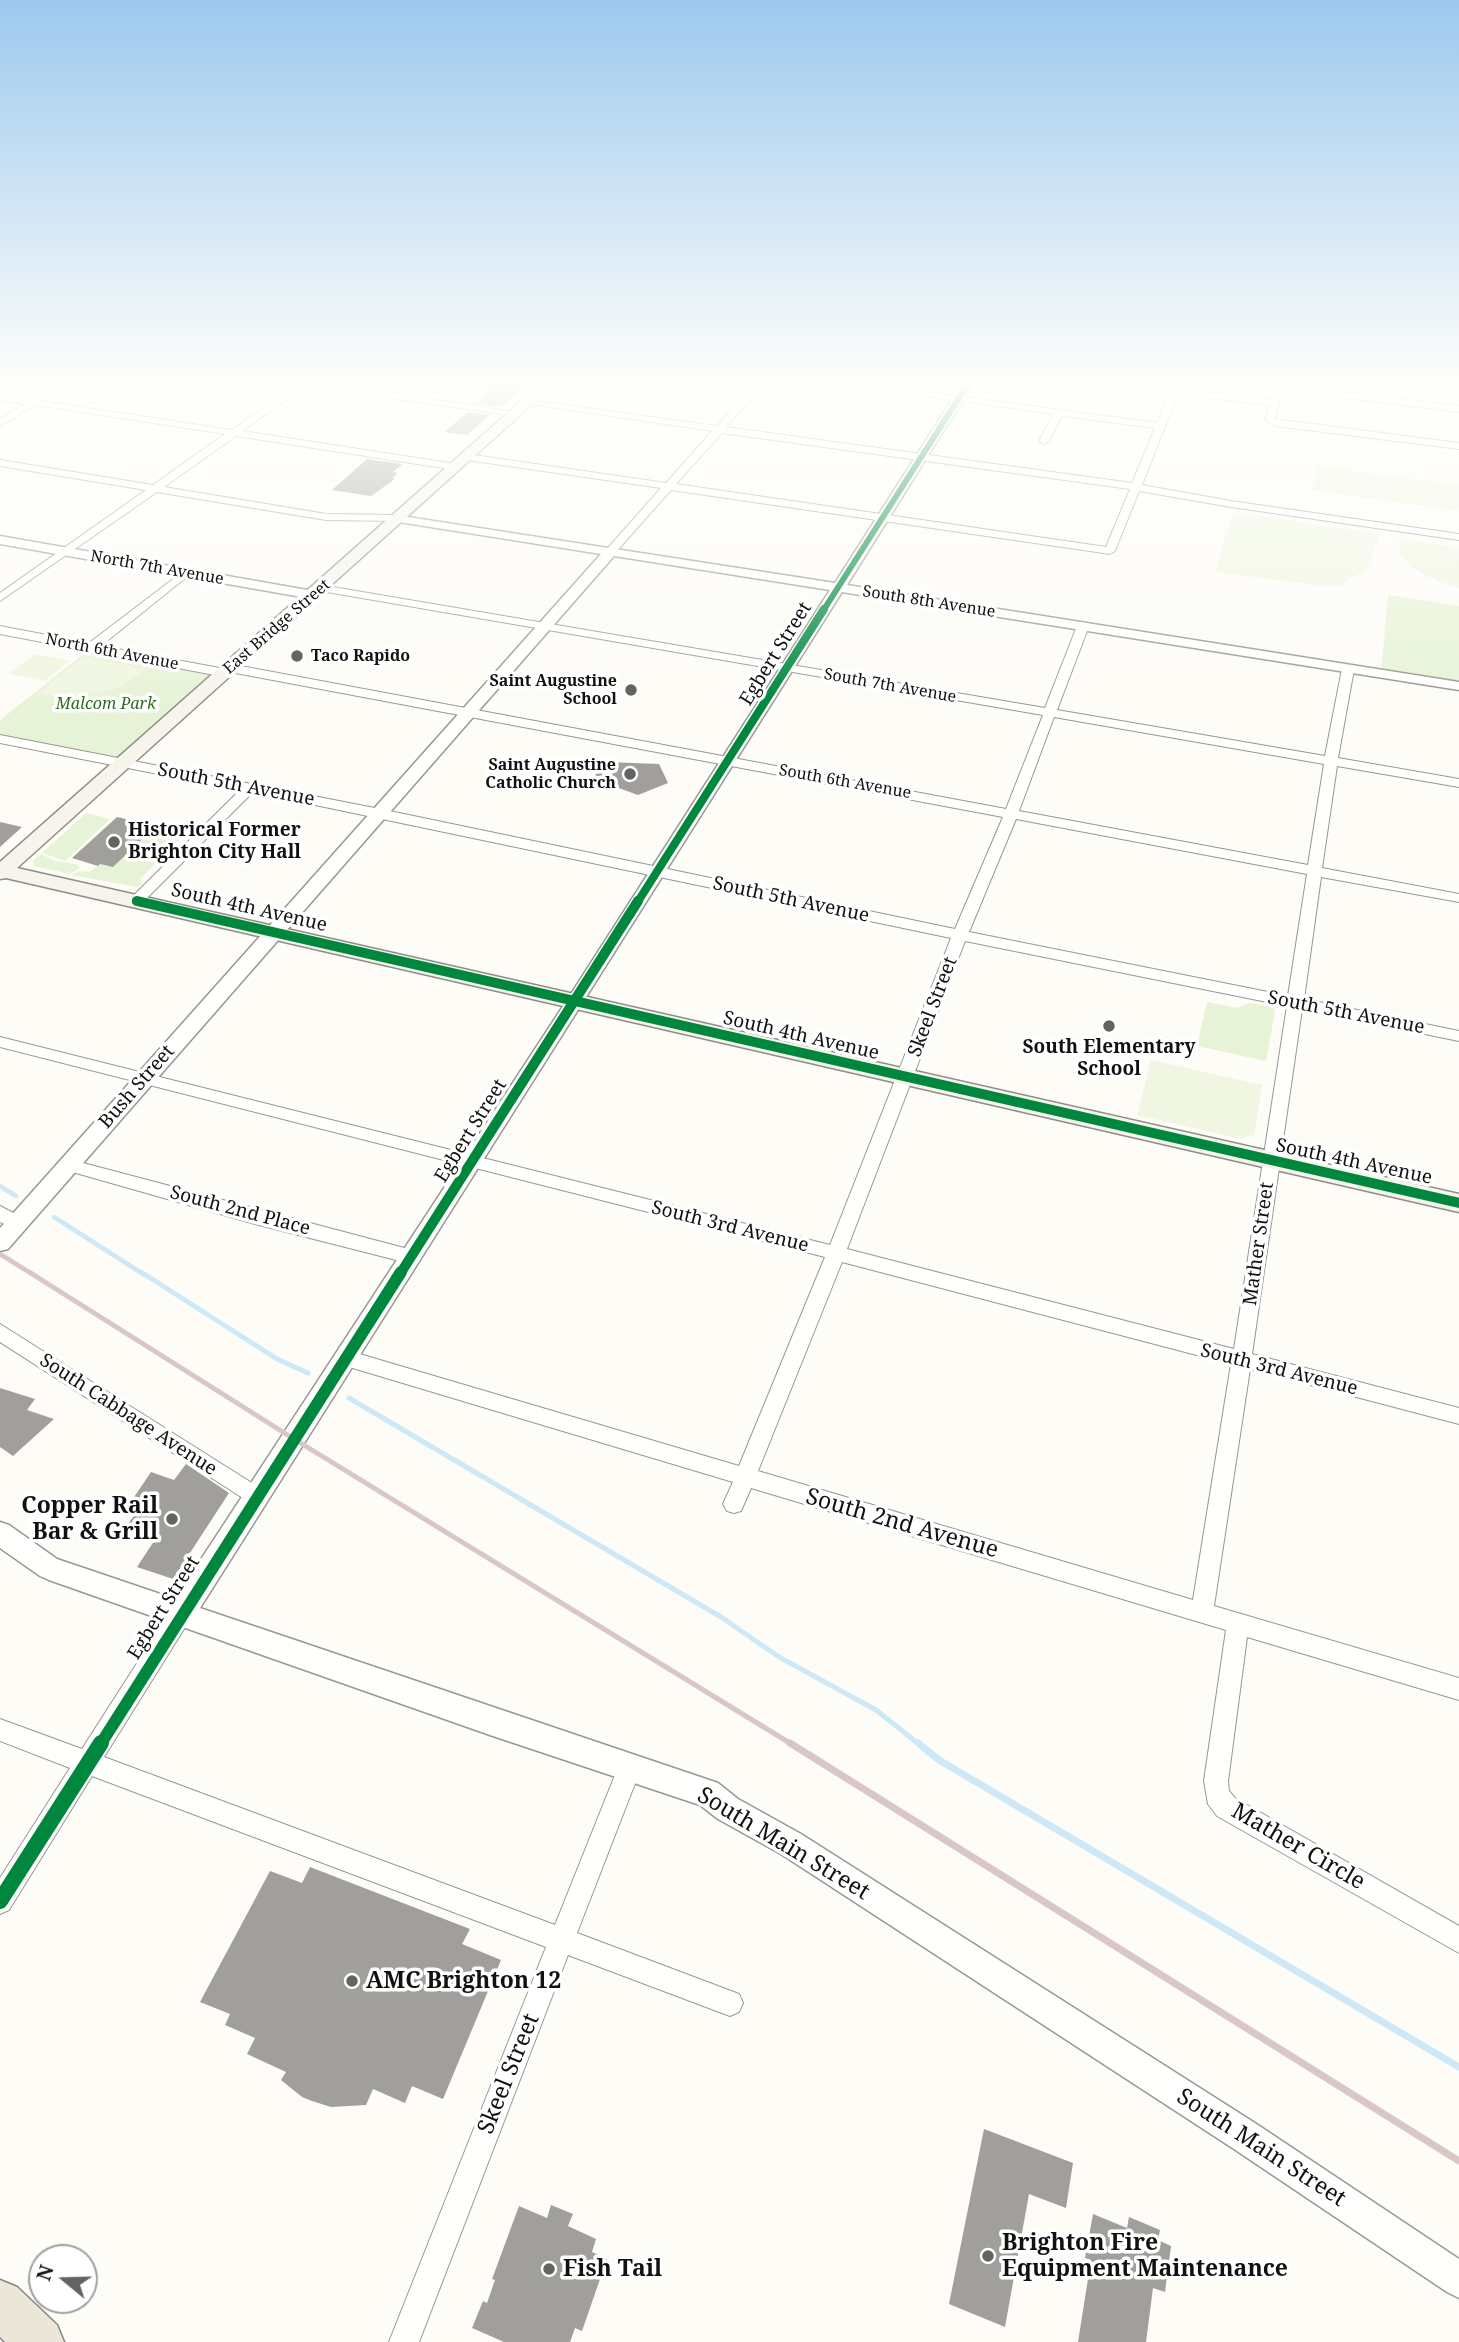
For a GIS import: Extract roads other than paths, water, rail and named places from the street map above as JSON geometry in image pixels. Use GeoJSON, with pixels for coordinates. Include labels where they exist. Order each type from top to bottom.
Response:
{"type":"FeatureCollection","features":[{"type":"Feature","properties":{"kind":"highway"},"geometry":{"type":"LineString","coordinates":[[0,2304],[40,2342]]}},
{"type":"Feature","properties":{"kind":"main road","name":"East Bridge Street"},"geometry":{"type":"LineString","coordinates":[[1,871],[432,488]]}},
{"type":"Feature","properties":{"kind":"main road","name":"South 4th Avenue"},"geometry":{"type":"LineString","coordinates":[[1,871],[576,1001],[1271,1163],[1459,1203]]}},
{"type":"Feature","properties":{"kind":"street"},"geometry":{"type":"LineString","coordinates":[[0,598],[156,488]]}},
{"type":"Feature","properties":{"kind":"street"},"geometry":{"type":"LineString","coordinates":[[158,488],[326,517],[371,526],[383,533]]}},
{"type":"Feature","properties":{"kind":"street"},"geometry":{"type":"LineString","coordinates":[[611,551],[667,488]]}},
{"type":"Feature","properties":{"kind":"street"},"geometry":{"type":"LineString","coordinates":[[684,488],[1110,551],[1135,488]]}},
{"type":"Feature","properties":{"kind":"street","name":"Egbert Street"},"geometry":{"type":"LineString","coordinates":[[0,1901],[256,1496],[730,761],[901,488]]}},
{"type":"Feature","properties":{"kind":"street"},"geometry":{"type":"LineString","coordinates":[[1143,488],[1231,504],[1459,537]]}},
{"type":"Feature","properties":{"kind":"street"},"geometry":{"type":"LineString","coordinates":[[326,517],[399,518]]}},
{"type":"Feature","properties":{"kind":"street","name":"South 8th Avenue"},"geometry":{"type":"LineString","coordinates":[[399,518],[1459,686]]}},
{"type":"Feature","properties":{"kind":"street","name":"North 7th Avenue"},"geometry":{"type":"LineString","coordinates":[[0,540],[185,573],[317,591]]}},
{"type":"Feature","properties":{"kind":"street","name":"Bush Street"},"geometry":{"type":"LineString","coordinates":[[0,1243],[8,1218],[68,1165],[611,551]]}},
{"type":"Feature","properties":{"kind":"street"},"geometry":{"type":"LineString","coordinates":[[91,648],[185,573]]}},
{"type":"Feature","properties":{"kind":"street","name":"South 7th Avenue"},"geometry":{"type":"LineString","coordinates":[[317,591],[545,627],[1459,783]]}},
{"type":"Feature","properties":{"kind":"street","name":"Skeel Street"},"geometry":{"type":"LineString","coordinates":[[734,1504],[836,1254],[960,935],[1012,813],[1083,626]]}},
{"type":"Feature","properties":{"kind":"street","name":"North 6th Avenue"},"geometry":{"type":"LineString","coordinates":[[0,630],[227,670]]}},
{"type":"Feature","properties":{"kind":"street","name":"Mather Street"},"geometry":{"type":"LineString","coordinates":[[1202,1611],[1242,1361],[1294,1003],[1317,870],[1331,762],[1348,669]]}},
{"type":"Feature","properties":{"kind":"street","name":"South 6th Avenue"},"geometry":{"type":"LineString","coordinates":[[227,670],[1012,813],[1459,898]]}},
{"type":"Feature","properties":{"kind":"street","name":"South 5th Avenue"},"geometry":{"type":"LineString","coordinates":[[0,739],[380,813],[1459,1036]]}},
{"type":"Feature","properties":{"kind":"street"},"geometry":{"type":"LineString","coordinates":[[136,901],[250,788]]}},
{"type":"Feature","properties":{"kind":"street","name":"South 3rd Avenue"},"geometry":{"type":"LineString","coordinates":[[0,1042],[836,1254],[1459,1416]]}},
{"type":"Feature","properties":{"kind":"street","name":"South 2nd Place"},"geometry":{"type":"LineString","coordinates":[[68,1165],[412,1257]]}},
{"type":"Feature","properties":{"kind":"street","name":"South Cabbage Avenue"},"geometry":{"type":"LineString","coordinates":[[0,1332],[256,1496]]}},
{"type":"Feature","properties":{"kind":"street","name":"South 2nd Avenue"},"geometry":{"type":"LineString","coordinates":[[346,1358],[1459,1689]]}},
{"type":"Feature","properties":{"kind":"street","name":"South Main Street"},"geometry":{"type":"LineString","coordinates":[[0,1533],[49,1568],[708,1793],[728,1809],[791,1844],[1246,2137],[1459,2280]]}},
{"type":"Feature","properties":{"kind":"street","name":"Mather Circle"},"geometry":{"type":"LineString","coordinates":[[1238,1623],[1216,1781],[1217,1795],[1226,1807],[1459,1940]]}},
{"type":"Feature","properties":{"kind":"street"},"geometry":{"type":"LineString","coordinates":[[0,1730],[730,2003]]}},
{"type":"Feature","properties":{"kind":"street","name":"Skeel Street"},"geometry":{"type":"LineString","coordinates":[[404,2342],[629,1768]]}},
{"type":"Feature","properties":{"kind":"waterway"},"geometry":{"type":"LineString","coordinates":[[0,1186],[16,1196]]}},
{"type":"Feature","properties":{"kind":"waterway"},"geometry":{"type":"LineString","coordinates":[[54,1217],[143,1274]]}},
{"type":"Feature","properties":{"kind":"waterway"},"geometry":{"type":"LineString","coordinates":[[141,1272],[277,1359],[308,1373]]}},
{"type":"Feature","properties":{"kind":"waterway"},"geometry":{"type":"LineString","coordinates":[[349,1398],[721,1617],[779,1657],[876,1710],[920,1745]]}},
{"type":"Feature","properties":{"kind":"waterway"},"geometry":{"type":"LineString","coordinates":[[918,1743],[939,1760],[1459,2067]]}},
{"type":"Feature","properties":{"kind":"railway"},"geometry":{"type":"LineString","coordinates":[[0,1254],[32,1274]]}},
{"type":"Feature","properties":{"kind":"railway"},"geometry":{"type":"LineString","coordinates":[[29,1272],[294,1439],[793,1745]]}},
{"type":"Feature","properties":{"kind":"railway"},"geometry":{"type":"LineString","coordinates":[[790,1743],[1459,2161]]}},
{"type":"Feature","properties":{"kind":"place","name":"Taco Rapido"},"geometry":{"type":"Point","coordinates":[297,656]}},
{"type":"Feature","properties":{"kind":"place","name":"Saint Augustine School"},"geometry":{"type":"Point","coordinates":[631,690]}},
{"type":"Feature","properties":{"kind":"place","name":"Saint Augustine Catholic Church"},"geometry":{"type":"Point","coordinates":[630,774]}},
{"type":"Feature","properties":{"kind":"place","name":"Historical Former Brighton City Hall"},"geometry":{"type":"Point","coordinates":[114,842]}},
{"type":"Feature","properties":{"kind":"place","name":"South Elementary School"},"geometry":{"type":"Point","coordinates":[1109,1026]}},
{"type":"Feature","properties":{"kind":"place","name":"Copper Rail Bar & Grill"},"geometry":{"type":"Point","coordinates":[172,1519]}},
{"type":"Feature","properties":{"kind":"place","name":"AMC Brighton 12"},"geometry":{"type":"Point","coordinates":[352,1981]}},
{"type":"Feature","properties":{"kind":"place","name":"Brighton Fire Equipment Maintenance"},"geometry":{"type":"Point","coordinates":[988,2256]}},
{"type":"Feature","properties":{"kind":"place","name":"Fish Tail"},"geometry":{"type":"Point","coordinates":[549,2269]}},
{"type":"Feature","properties":{"kind":"park label","name":"Malcom Park"},"geometry":{"type":"Point","coordinates":[106,704]}}]}
